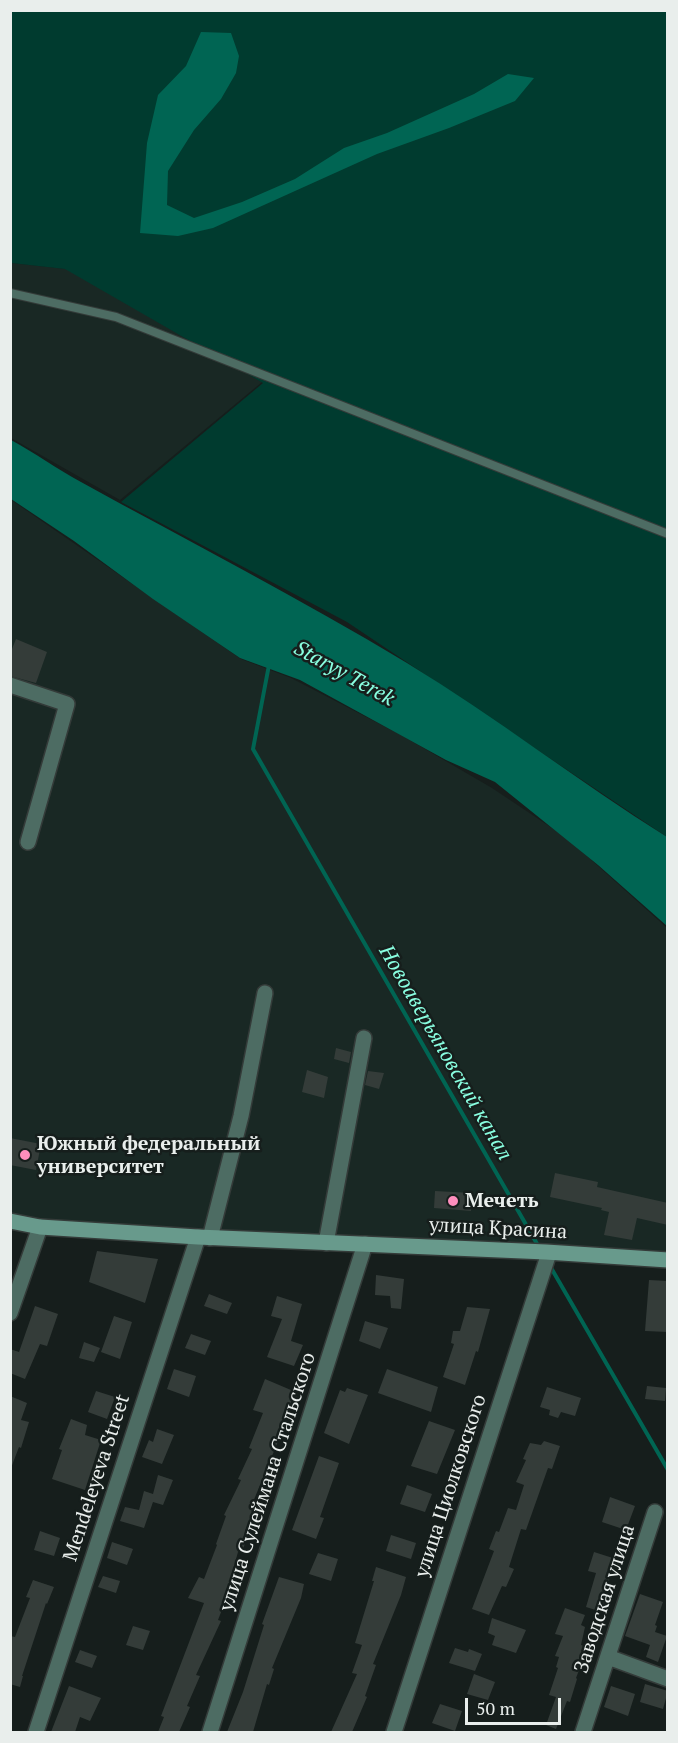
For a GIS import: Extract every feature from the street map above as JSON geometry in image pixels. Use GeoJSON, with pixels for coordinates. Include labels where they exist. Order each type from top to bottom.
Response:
{"type":"FeatureCollection","features":[{"type":"Feature","properties":{"kind":"street"},"geometry":{"type":"LineString","coordinates":[[10,685],[67,704],[28,842]]}},
{"type":"Feature","properties":{"kind":"street"},"geometry":{"type":"LineString","coordinates":[[204,1238],[241,1116],[265,993]]}},
{"type":"Feature","properties":{"kind":"street"},"geometry":{"type":"LineString","coordinates":[[326,1243],[364,1038]]}},
{"type":"Feature","properties":{"kind":"street","name":"улица Красина"},"geometry":{"type":"LineString","coordinates":[[10,1221],[40,1227],[204,1238],[549,1252],[668,1260]]}},
{"type":"Feature","properties":{"kind":"street"},"geometry":{"type":"LineString","coordinates":[[10,1313],[40,1227]]}},
{"type":"Feature","properties":{"kind":"street","name":"Mendeleyeva Street"},"geometry":{"type":"LineString","coordinates":[[36,1732],[204,1238]]}},
{"type":"Feature","properties":{"kind":"street","name":"улица Сулеймана Стальского"},"geometry":{"type":"LineString","coordinates":[[210,1732],[365,1244]]}},
{"type":"Feature","properties":{"kind":"street","name":"улица Циолковского"},"geometry":{"type":"LineString","coordinates":[[394,1732],[549,1252]]}},
{"type":"Feature","properties":{"kind":"street","name":"Заводская улица"},"geometry":{"type":"LineString","coordinates":[[583,1732],[655,1512]]}},
{"type":"Feature","properties":{"kind":"street"},"geometry":{"type":"LineString","coordinates":[[608,1657],[668,1678]]}},
{"type":"Feature","properties":{"kind":"lane"},"geometry":{"type":"LineString","coordinates":[[10,293],[117,317],[668,534]]}},
{"type":"Feature","properties":{"kind":"shaded area"},"geometry":{"type":"Polygon","coordinates":[[[11,11],[667,11],[667,837],[347,622],[121,502],[263,383],[65,269],[11,263],[11,11]]]}},
{"type":"Feature","properties":{"kind":"shaded area"},"geometry":{"type":"Polygon","coordinates":[[[11,263],[67,269],[262,382],[120,500],[11,438],[11,263]]]}},
{"type":"Feature","properties":{"kind":"shaded area"},"geometry":{"type":"Polygon","coordinates":[[[10,499],[241,659],[291,678],[401,735],[492,788],[567,838],[667,928],[667,1263],[11,1220],[10,499]]]}},
{"type":"Feature","properties":{"kind":"water"},"geometry":{"type":"Polygon","coordinates":[[[201,32],[231,33],[239,56],[236,73],[221,99],[194,130],[168,171],[167,205],[194,218],[242,202],[295,179],[344,148],[387,133],[474,94],[508,74],[534,78],[515,101],[377,154],[213,228],[178,236],[140,233],[147,143],[158,95],[186,66],[201,32]]]}},
{"type":"Feature","properties":{"kind":"water","name":"Staryy Terek"},"geometry":{"type":"Polygon","coordinates":[[[11,440],[72,477],[286,593],[407,663],[473,705],[667,837],[667,926],[598,865],[495,782],[446,760],[300,680],[240,658],[11,499],[11,440]]]}},
{"type":"Feature","properties":{"kind":"building"},"geometry":{"type":"Polygon","coordinates":[[[16,639],[47,652],[36,683],[10,676],[10,654],[16,639]]]}},
{"type":"Feature","properties":{"kind":"building"},"geometry":{"type":"Polygon","coordinates":[[[336,1048],[351,1052],[349,1063],[334,1059],[336,1048]]]}},
{"type":"Feature","properties":{"kind":"building"},"geometry":{"type":"Polygon","coordinates":[[[307,1070],[328,1077],[324,1098],[302,1092],[307,1070]]]}},
{"type":"Feature","properties":{"kind":"building"},"geometry":{"type":"Polygon","coordinates":[[[368,1071],[384,1073],[379,1089],[365,1085],[368,1071]]]}},
{"type":"Feature","properties":{"kind":"building","name":"Южный федеральный университет"},"geometry":{"type":"Polygon","coordinates":[[[10,1138],[41,1144],[36,1170],[10,1165],[10,1138]]]}},
{"type":"Feature","properties":{"kind":"building"},"geometry":{"type":"Polygon","coordinates":[[[555,1173],[598,1182],[597,1187],[668,1203],[668,1225],[637,1218],[632,1240],[604,1235],[609,1212],[601,1210],[602,1208],[550,1197],[555,1173]]]}},
{"type":"Feature","properties":{"kind":"building","name":"Мечеть"},"geometry":{"type":"Polygon","coordinates":[[[435,1191],[472,1193],[471,1211],[434,1208],[435,1191]]]}},
{"type":"Feature","properties":{"kind":"building"},"geometry":{"type":"Polygon","coordinates":[[[97,1251],[158,1259],[145,1303],[89,1282],[97,1251]]]}},
{"type":"Feature","properties":{"kind":"building"},"geometry":{"type":"Polygon","coordinates":[[[376,1275],[404,1279],[401,1309],[391,1308],[390,1296],[375,1295],[376,1275]]]}},
{"type":"Feature","properties":{"kind":"building"},"geometry":{"type":"Polygon","coordinates":[[[649,1280],[668,1281],[668,1332],[645,1331],[649,1280]]]}},
{"type":"Feature","properties":{"kind":"building"},"geometry":{"type":"Polygon","coordinates":[[[209,1294],[232,1303],[227,1314],[204,1306],[209,1294]]]}},
{"type":"Feature","properties":{"kind":"building"},"geometry":{"type":"Polygon","coordinates":[[[277,1296],[302,1304],[291,1341],[303,1345],[294,1366],[267,1357],[282,1319],[271,1316],[277,1296]]]}},
{"type":"Feature","properties":{"kind":"building"},"geometry":{"type":"Polygon","coordinates":[[[35,1306],[58,1314],[47,1346],[40,1344],[25,1379],[10,1373],[10,1349],[19,1352],[35,1306]]]}},
{"type":"Feature","properties":{"kind":"building"},"geometry":{"type":"Polygon","coordinates":[[[467,1307],[490,1309],[478,1352],[476,1351],[465,1385],[443,1377],[454,1344],[451,1343],[453,1331],[460,1331],[467,1307]]]}},
{"type":"Feature","properties":{"kind":"building"},"geometry":{"type":"Polygon","coordinates":[[[114,1316],[132,1322],[120,1359],[101,1352],[114,1316]]]}},
{"type":"Feature","properties":{"kind":"building"},"geometry":{"type":"Polygon","coordinates":[[[365,1321],[388,1328],[380,1349],[359,1341],[365,1321]]]}},
{"type":"Feature","properties":{"kind":"building"},"geometry":{"type":"Polygon","coordinates":[[[191,1334],[211,1341],[205,1355],[185,1348],[191,1334]]]}},
{"type":"Feature","properties":{"kind":"building"},"geometry":{"type":"Polygon","coordinates":[[[84,1342],[100,1348],[94,1362],[79,1358],[84,1342]]]}},
{"type":"Feature","properties":{"kind":"building"},"geometry":{"type":"Polygon","coordinates":[[[174,1369],[196,1376],[189,1397],[167,1389],[174,1369]]]}},
{"type":"Feature","properties":{"kind":"building"},"geometry":{"type":"Polygon","coordinates":[[[387,1369],[438,1387],[431,1412],[378,1393],[387,1369]]]}},
{"type":"Feature","properties":{"kind":"building"},"geometry":{"type":"Polygon","coordinates":[[[265,1379],[298,1393],[253,1502],[256,1503],[245,1532],[248,1533],[242,1553],[238,1552],[228,1588],[230,1589],[218,1620],[221,1621],[196,1675],[200,1676],[187,1706],[190,1707],[179,1732],[158,1732],[164,1717],[161,1716],[204,1603],[188,1598],[199,1577],[204,1579],[217,1545],[226,1516],[224,1515],[241,1480],[238,1479],[252,1449],[249,1448],[263,1413],[253,1410],[265,1379]]]}},
{"type":"Feature","properties":{"kind":"building"},"geometry":{"type":"Polygon","coordinates":[[[647,1386],[666,1388],[665,1401],[645,1399],[647,1386]]]}},
{"type":"Feature","properties":{"kind":"building"},"geometry":{"type":"Polygon","coordinates":[[[547,1387],[581,1398],[575,1416],[561,1412],[558,1418],[549,1415],[550,1410],[540,1407],[547,1387]]]}},
{"type":"Feature","properties":{"kind":"building"},"geometry":{"type":"Polygon","coordinates":[[[347,1388],[368,1395],[349,1444],[324,1433],[340,1390],[345,1392],[347,1388]]]}},
{"type":"Feature","properties":{"kind":"building"},"geometry":{"type":"Polygon","coordinates":[[[96,1391],[115,1397],[107,1419],[88,1412],[96,1391]]]}},
{"type":"Feature","properties":{"kind":"building"},"geometry":{"type":"Polygon","coordinates":[[[10,1396],[27,1403],[21,1420],[29,1422],[21,1448],[19,1447],[11,1468],[10,1396]]]}},
{"type":"Feature","properties":{"kind":"building"},"geometry":{"type":"Polygon","coordinates":[[[71,1419],[87,1425],[85,1435],[101,1440],[85,1490],[52,1479],[62,1450],[59,1449],[71,1419]]]}},
{"type":"Feature","properties":{"kind":"building"},"geometry":{"type":"Polygon","coordinates":[[[429,1421],[455,1430],[437,1474],[411,1466],[429,1421]]]}},
{"type":"Feature","properties":{"kind":"building"},"geometry":{"type":"Polygon","coordinates":[[[157,1429],[174,1435],[162,1464],[142,1457],[149,1440],[153,1442],[157,1429]]]}},
{"type":"Feature","properties":{"kind":"building"},"geometry":{"type":"Polygon","coordinates":[[[544,1441],[560,1446],[552,1469],[548,1468],[526,1530],[521,1529],[509,1567],[514,1569],[506,1587],[502,1586],[489,1615],[472,1609],[494,1551],[489,1549],[496,1531],[499,1532],[508,1508],[516,1510],[524,1485],[516,1482],[526,1460],[523,1459],[530,1443],[541,1445],[544,1441]]]}},
{"type":"Feature","properties":{"kind":"building"},"geometry":{"type":"Polygon","coordinates":[[[319,1456],[339,1463],[320,1517],[324,1518],[316,1539],[292,1530],[319,1456]]]}},
{"type":"Feature","properties":{"kind":"building"},"geometry":{"type":"Polygon","coordinates":[[[158,1475],[173,1480],[163,1505],[153,1502],[144,1528],[120,1521],[125,1507],[139,1510],[144,1491],[153,1494],[158,1475]]]}},
{"type":"Feature","properties":{"kind":"building"},"geometry":{"type":"Polygon","coordinates":[[[407,1485],[432,1494],[425,1512],[400,1504],[407,1485]]]}},
{"type":"Feature","properties":{"kind":"building"},"geometry":{"type":"Polygon","coordinates":[[[610,1497],[635,1506],[626,1530],[602,1522],[610,1497]]]}},
{"type":"Feature","properties":{"kind":"building"},"geometry":{"type":"Polygon","coordinates":[[[40,1531],[60,1538],[54,1556],[34,1550],[40,1531]]]}},
{"type":"Feature","properties":{"kind":"building"},"geometry":{"type":"Polygon","coordinates":[[[391,1535],[416,1543],[411,1559],[386,1551],[391,1535]]]}},
{"type":"Feature","properties":{"kind":"building"},"geometry":{"type":"Polygon","coordinates":[[[112,1542],[133,1549],[127,1565],[107,1558],[112,1542]]]}},
{"type":"Feature","properties":{"kind":"building"},"geometry":{"type":"Polygon","coordinates":[[[594,1552],[616,1559],[606,1589],[610,1591],[602,1612],[586,1607],[596,1573],[588,1571],[594,1552]]]}},
{"type":"Feature","properties":{"kind":"building"},"geometry":{"type":"Polygon","coordinates":[[[318,1553],[338,1559],[331,1581],[309,1574],[318,1553]]]}},
{"type":"Feature","properties":{"kind":"building"},"geometry":{"type":"Polygon","coordinates":[[[376,1567],[406,1577],[373,1664],[376,1665],[365,1696],[367,1697],[352,1732],[331,1732],[357,1674],[352,1673],[362,1645],[355,1643],[374,1581],[372,1581],[376,1567]]]}},
{"type":"Feature","properties":{"kind":"building"},"geometry":{"type":"Polygon","coordinates":[[[103,1576],[120,1581],[116,1593],[98,1587],[103,1576]]]}},
{"type":"Feature","properties":{"kind":"building"},"geometry":{"type":"Polygon","coordinates":[[[279,1577],[304,1584],[301,1598],[272,1668],[274,1669],[269,1685],[267,1684],[253,1732],[227,1732],[243,1692],[264,1625],[262,1624],[279,1577]]]}},
{"type":"Feature","properties":{"kind":"building"},"geometry":{"type":"Polygon","coordinates":[[[33,1580],[54,1587],[46,1603],[20,1687],[10,1684],[10,1636],[15,1637],[30,1598],[26,1597],[33,1580]]]}},
{"type":"Feature","properties":{"kind":"building"},"geometry":{"type":"Polygon","coordinates":[[[640,1594],[663,1602],[655,1625],[657,1626],[655,1632],[667,1636],[658,1662],[646,1657],[650,1645],[625,1636],[640,1594]]]}},
{"type":"Feature","properties":{"kind":"building"},"geometry":{"type":"Polygon","coordinates":[[[565,1608],[585,1615],[581,1625],[585,1627],[581,1645],[588,1647],[570,1702],[567,1701],[556,1729],[546,1725],[556,1697],[549,1695],[558,1668],[556,1667],[559,1657],[555,1656],[563,1636],[555,1634],[565,1608]]]}},
{"type":"Feature","properties":{"kind":"building"},"geometry":{"type":"Polygon","coordinates":[[[492,1618],[526,1630],[516,1653],[492,1645],[495,1636],[488,1633],[492,1618]]]}},
{"type":"Feature","properties":{"kind":"building"},"geometry":{"type":"Polygon","coordinates":[[[133,1626],[150,1631],[143,1650],[126,1645],[133,1626]]]}},
{"type":"Feature","properties":{"kind":"building"},"geometry":{"type":"Polygon","coordinates":[[[455,1648],[468,1652],[469,1649],[482,1654],[475,1671],[449,1663],[455,1648]]]}},
{"type":"Feature","properties":{"kind":"building"},"geometry":{"type":"Polygon","coordinates":[[[80,1650],[97,1656],[92,1668],[75,1662],[80,1650]]]}},
{"type":"Feature","properties":{"kind":"building"},"geometry":{"type":"Polygon","coordinates":[[[474,1674],[495,1682],[488,1700],[467,1694],[474,1674]]]}},
{"type":"Feature","properties":{"kind":"building"},"geometry":{"type":"Polygon","coordinates":[[[645,1684],[668,1691],[663,1709],[640,1702],[645,1684]]]}},
{"type":"Feature","properties":{"kind":"building"},"geometry":{"type":"Polygon","coordinates":[[[69,1686],[101,1698],[90,1721],[80,1717],[75,1732],[51,1732],[69,1686]]]}},
{"type":"Feature","properties":{"kind":"building"},"geometry":{"type":"Polygon","coordinates":[[[611,1686],[635,1694],[628,1716],[604,1707],[611,1686]]]}},
{"type":"Feature","properties":{"kind":"building"},"geometry":{"type":"Polygon","coordinates":[[[440,1704],[462,1711],[455,1731],[432,1723],[440,1704]]]}},
{"type":"Feature","properties":{"kind":"waterway","name":"Новоаверьяновский канал"},"geometry":{"type":"LineString","coordinates":[[269,665],[253,749],[540,1249]]}},
{"type":"Feature","properties":{"kind":"waterway","name":"Новоаверьяновский канал"},"geometry":{"type":"LineString","coordinates":[[550,1266],[668,1470]]}},
{"type":"Feature","properties":{"kind":"place","name":"Южный федеральный университет"},"geometry":{"type":"Point","coordinates":[25,1155]}},
{"type":"Feature","properties":{"kind":"place","name":"Мечеть"},"geometry":{"type":"Point","coordinates":[453,1201]}}]}
